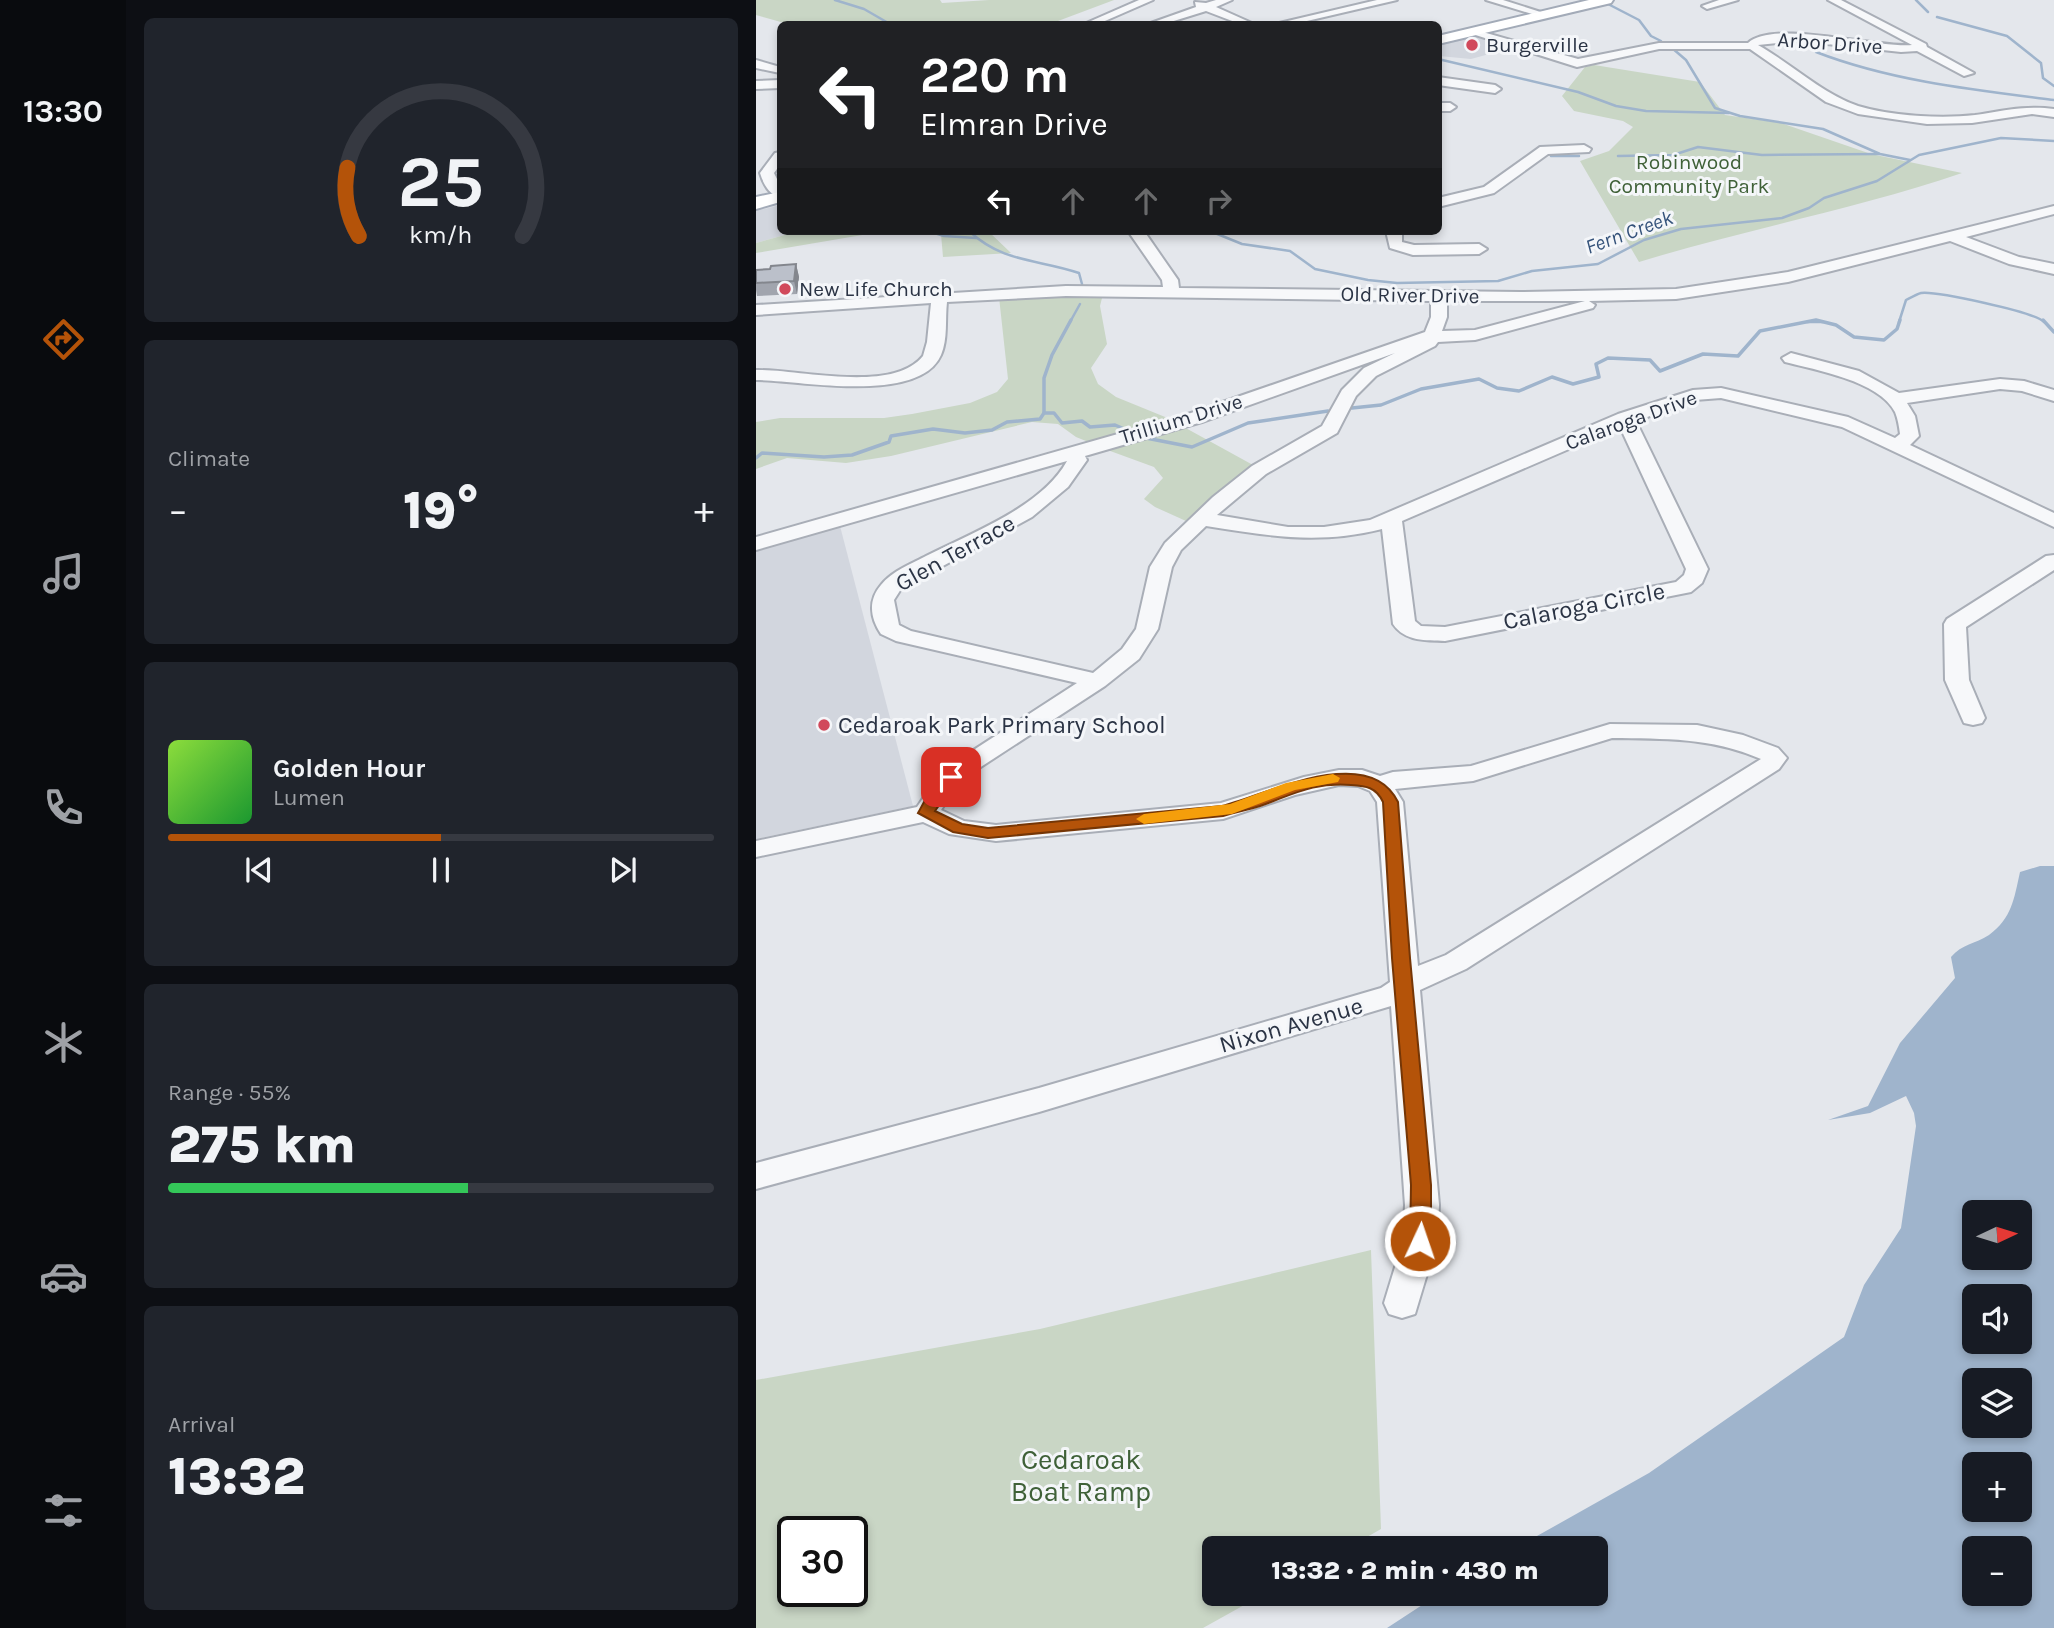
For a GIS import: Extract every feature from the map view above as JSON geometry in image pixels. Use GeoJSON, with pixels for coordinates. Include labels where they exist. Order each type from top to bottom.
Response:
{"type":"FeatureCollection","features":[{"type":"Feature","properties":{"kind":"main road"},"geometry":{"type":"LineString","coordinates":[[1442,39],[1606,0]]}},
{"type":"Feature","properties":{"kind":"main road"},"geometry":{"type":"LineString","coordinates":[[756,204],[777,196]]}},
{"type":"Feature","properties":{"kind":"street"},"geometry":{"type":"LineString","coordinates":[[1097,21],[1148,0]]}},
{"type":"Feature","properties":{"kind":"street"},"geometry":{"type":"LineString","coordinates":[[1191,0],[1240,21]]}},
{"type":"Feature","properties":{"kind":"street"},"geometry":{"type":"LineString","coordinates":[[1163,21],[1227,0]]}},
{"type":"Feature","properties":{"kind":"street"},"geometry":{"type":"LineString","coordinates":[[1295,21],[1392,0]]}},
{"type":"Feature","properties":{"kind":"street"},"geometry":{"type":"LineString","coordinates":[[1491,0],[1545,15]]}},
{"type":"Feature","properties":{"kind":"street"},"geometry":{"type":"LineString","coordinates":[[1707,6],[1733,0]]}},
{"type":"Feature","properties":{"kind":"street","name":"Arbor Drive"},"geometry":{"type":"LineString","coordinates":[[1833,0],[1922,45],[1920,48],[1796,39],[1760,40],[1752,46],[1770,55],[1830,99],[1857,110],[1927,120],[1972,119],[2032,110],[2054,113]]}},
{"type":"Feature","properties":{"kind":"street"},"geometry":{"type":"LineString","coordinates":[[1472,32],[1587,63],[1659,46],[1752,46]]}},
{"type":"Feature","properties":{"kind":"street"},"geometry":{"type":"LineString","coordinates":[[1920,48],[1968,73]]}},
{"type":"Feature","properties":{"kind":"street"},"geometry":{"type":"LineString","coordinates":[[756,64],[777,69]]}},
{"type":"Feature","properties":{"kind":"street"},"geometry":{"type":"LineString","coordinates":[[1442,82],[1494,89]]}},
{"type":"Feature","properties":{"kind":"street"},"geometry":{"type":"LineString","coordinates":[[756,85],[777,84]]}},
{"type":"Feature","properties":{"kind":"street"},"geometry":{"type":"LineString","coordinates":[[1442,202],[1489,190],[1545,150],[1584,149]]}},
{"type":"Feature","properties":{"kind":"street"},"geometry":{"type":"LineString","coordinates":[[777,160],[767,173],[777,191]]}},
{"type":"Feature","properties":{"kind":"street","name":"Old River Drive"},"geometry":{"type":"LineString","coordinates":[[756,310],[1049,292],[1604,297],[1676,294],[1737,287],[1788,277],[2053,211]]}},
{"type":"Feature","properties":{"kind":"street"},"geometry":{"type":"LineString","coordinates":[[1139,235],[1170,280],[1171,291]]}},
{"type":"Feature","properties":{"kind":"street"},"geometry":{"type":"LineString","coordinates":[[1394,235],[1395,245],[1407,250],[1479,249]]}},
{"type":"Feature","properties":{"kind":"street"},"geometry":{"type":"LineString","coordinates":[[1951,236],[2015,261],[2054,269]]}},
{"type":"Feature","properties":{"kind":"street"},"geometry":{"type":"LineString","coordinates":[[926,813],[945,783],[961,769],[1097,681],[1131,654],[1143,637],[1152,614],[1164,561],[1172,547],[1200,519],[1266,465],[1330,429],[1348,394],[1370,372],[1422,346],[1433,337],[1440,317],[1439,296]]}},
{"type":"Feature","properties":{"kind":"street"},"geometry":{"type":"LineString","coordinates":[[756,375],[780,374],[850,384],[883,381],[919,369],[932,356],[940,297]]}},
{"type":"Feature","properties":{"kind":"street","name":"Trillium Drive"},"geometry":{"type":"LineString","coordinates":[[756,544],[1195,418],[1422,337],[1475,335],[1595,303],[1604,297]]}},
{"type":"Feature","properties":{"kind":"street"},"geometry":{"type":"LineString","coordinates":[[1791,358],[1848,373],[1895,399],[1903,410],[1910,436],[1896,446]]}},
{"type":"Feature","properties":{"kind":"street"},"geometry":{"type":"LineString","coordinates":[[1895,399],[2000,384],[2024,386],[2054,396]]}},
{"type":"Feature","properties":{"kind":"street","name":"Calaroga Drive"},"geometry":{"type":"LineString","coordinates":[[1200,519],[1261,530],[1306,534],[1375,525],[1625,418],[1693,395],[1721,393],[1836,419],[2054,521]]}},
{"type":"Feature","properties":{"kind":"street","name":"Calaroga Circle"},"geometry":{"type":"LineString","coordinates":[[1391,518],[1404,624],[1415,632],[1445,634],[1683,587],[1694,578],[1697,569],[1625,418]]}},
{"type":"Feature","properties":{"kind":"street","name":"Glen Terrace"},"geometry":{"type":"LineString","coordinates":[[1074,452],[1077,460],[1073,470],[1040,503],[901,578],[886,592],[881,610],[889,629],[904,636],[1097,681]]}},
{"type":"Feature","properties":{"kind":"street"},"geometry":{"type":"LineString","coordinates":[[1973,718],[1957,680],[1955,624],[2054,561]]}},
{"type":"Feature","properties":{"kind":"street","name":"Nixon Avenue"},"geometry":{"type":"LineString","coordinates":[[756,1176],[1050,1097],[1392,995],[1417,977],[1456,961],[1529,917],[1707,805],[1770,764],[1774,758],[1769,753],[1713,734],[1671,730],[1610,731],[1474,773],[1393,780],[1381,786]]}},
{"type":"Feature","properties":{"kind":"street"},"geometry":{"type":"LineString","coordinates":[[756,849],[926,813],[958,828],[1002,832],[1223,811],[1254,803],[1302,783],[1331,778],[1358,779],[1381,786],[1391,802],[1422,1205],[1420,1241],[1402,1303]]}},
{"type":"Feature","properties":{"kind":"shaded area"},"geometry":{"type":"Polygon","coordinates":[[[1474,36],[1515,47],[1471,59],[1442,56],[1442,43],[1474,36]]]}},
{"type":"Feature","properties":{"kind":"shaded area"},"geometry":{"type":"Polygon","coordinates":[[[777,206],[777,235],[785,235],[756,243],[756,211],[777,206]]]}},
{"type":"Feature","properties":{"kind":"shaded area","name":"Cedaroak Park Primary School"},"geometry":{"type":"Polygon","coordinates":[[[840,526],[913,806],[756,839],[756,550],[840,526]]]}},
{"type":"Feature","properties":{"kind":"green space"},"geometry":{"type":"Polygon","coordinates":[[[756,0],[940,0],[942,3],[989,0],[1114,0],[1058,21],[777,21],[756,15],[756,0]]]}},
{"type":"Feature","properties":{"kind":"green space","name":"Robinwood Community Park"},"geometry":{"type":"Polygon","coordinates":[[[1594,65],[1700,82],[1725,115],[1781,123],[1871,154],[1962,173],[1639,262],[1580,161],[1609,151],[1633,127],[1623,121],[1574,111],[1562,96],[1585,67],[1594,65]]]}},
{"type":"Feature","properties":{"kind":"green space"},"geometry":{"type":"Polygon","coordinates":[[[785,235],[862,235],[756,253],[756,243],[785,235]]]}},
{"type":"Feature","properties":{"kind":"green space"},"geometry":{"type":"Polygon","coordinates":[[[941,235],[992,235],[1011,253],[943,257],[941,235]]]}},
{"type":"Feature","properties":{"kind":"green space"},"geometry":{"type":"Polygon","coordinates":[[[1103,294],[1100,306],[1107,344],[1091,368],[1098,384],[1116,397],[1170,419],[1091,443],[1076,437],[1058,424],[1032,422],[891,456],[846,463],[787,458],[756,469],[756,422],[780,418],[884,418],[970,403],[997,392],[1008,379],[999,297],[1103,294]]]}},
{"type":"Feature","properties":{"kind":"green space"},"geometry":{"type":"Polygon","coordinates":[[[1182,426],[1253,465],[1186,521],[1144,499],[1163,478],[1154,467],[1102,448],[1182,426]]]}},
{"type":"Feature","properties":{"kind":"green space","name":"Cedaroak Boat Ramp"},"geometry":{"type":"Polygon","coordinates":[[[1371,1250],[1381,1529],[1369,1536],[1202,1536],[1202,1606],[1242,1606],[1203,1628],[756,1628],[756,1380],[1040,1329],[1371,1250]]]}},
{"type":"Feature","properties":{"kind":"water"},"geometry":{"type":"Polygon","coordinates":[[[2040,866],[2054,866],[2054,1628],[1387,1628],[1421,1606],[1608,1606],[1608,1536],[1537,1536],[1649,1473],[1844,1337],[1864,1285],[1901,1228],[1916,1126],[1914,1113],[1906,1096],[1870,1113],[1828,1120],[1868,1106],[1900,1043],[1955,978],[1951,957],[1997,929],[2014,899],[2020,872],[2040,866]]]}},
{"type":"Feature","properties":{"kind":"building"},"geometry":{"type":"Polygon","coordinates":[[[796,264],[794,281],[756,283],[756,270],[796,264]]]}},
{"type":"Feature","properties":{"kind":"waterway","name":"Fern Creek"},"geometry":{"type":"LineString","coordinates":[[835,0],[864,9],[885,21]]}},
{"type":"Feature","properties":{"kind":"waterway"},"geometry":{"type":"LineString","coordinates":[[1916,0],[1928,12]]}},
{"type":"Feature","properties":{"kind":"waterway"},"geometry":{"type":"LineString","coordinates":[[1608,4],[1639,20],[1651,36],[1661,41]]}},
{"type":"Feature","properties":{"kind":"waterway"},"geometry":{"type":"LineString","coordinates":[[1937,17],[2007,36],[2041,63],[2043,78],[2054,86]]}},
{"type":"Feature","properties":{"kind":"waterway"},"geometry":{"type":"LineString","coordinates":[[1672,48],[1686,60],[1715,108],[1740,116],[1823,129],[1880,154],[1910,160]]}},
{"type":"Feature","properties":{"kind":"waterway"},"geometry":{"type":"LineString","coordinates":[[1816,52],[1903,77],[2054,100]]}},
{"type":"Feature","properties":{"kind":"waterway"},"geometry":{"type":"LineString","coordinates":[[1442,60],[1578,92],[1616,106],[1646,111],[1729,113]]}},
{"type":"Feature","properties":{"kind":"waterway","name":"Fern Creek"},"geometry":{"type":"LineString","coordinates":[[1220,235],[1242,244],[1290,251],[1315,269],[1368,280],[1397,283],[1498,281],[1532,271],[1598,264],[1644,240],[1681,229],[1782,218],[1809,208],[1824,198],[1877,181],[1919,155],[2001,138],[2054,141]]}},
{"type":"Feature","properties":{"kind":"waterway"},"geometry":{"type":"LineString","coordinates":[[1618,156],[1673,155],[1698,147],[1762,155],[1879,154]]}},
{"type":"Feature","properties":{"kind":"waterway"},"geometry":{"type":"LineString","coordinates":[[1551,156],[1579,156]]}},
{"type":"Feature","properties":{"kind":"waterway"},"geometry":{"type":"LineString","coordinates":[[941,235],[976,238]]}},
{"type":"Feature","properties":{"kind":"waterway"},"geometry":{"type":"LineString","coordinates":[[974,235],[1008,255],[1079,273],[1082,284]]}},
{"type":"Feature","properties":{"kind":"waterway"},"geometry":{"type":"LineString","coordinates":[[1899,322],[1906,300],[1921,293],[1985,303],[2023,313],[2044,322]]}},
{"type":"Feature","properties":{"kind":"waterway"},"geometry":{"type":"LineString","coordinates":[[1070,322],[1080,304]]}},
{"type":"Feature","properties":{"kind":"waterway"},"geometry":{"type":"LineString","coordinates":[[1044,413],[1044,378],[1052,355],[1071,320]]}},
{"type":"Feature","properties":{"kind":"waterway"},"geometry":{"type":"LineString","coordinates":[[1352,408],[1381,405],[1421,389],[1479,379],[1497,388],[1519,391],[1552,377],[1573,384],[1599,377],[1596,364],[1608,358],[1650,360],[1660,371],[1703,354],[1738,356],[1760,331],[1816,320],[1836,325],[1854,337],[1884,340],[1897,329],[1900,320]]}},
{"type":"Feature","properties":{"kind":"waterway"},"geometry":{"type":"LineString","coordinates":[[2043,320],[2054,332]]}},
{"type":"Feature","properties":{"kind":"waterway"},"geometry":{"type":"LineString","coordinates":[[1807,322],[1823,322]]}},
{"type":"Feature","properties":{"kind":"waterway"},"geometry":{"type":"LineString","coordinates":[[1146,438],[1192,447],[1248,423],[1328,411]]}},
{"type":"Feature","properties":{"kind":"waterway"},"geometry":{"type":"LineString","coordinates":[[756,458],[762,453],[824,457],[852,455],[889,442],[891,436],[933,429],[965,433],[992,430],[1007,422],[1040,419],[1044,413]]}},
{"type":"Feature","properties":{"kind":"waterway"},"geometry":{"type":"LineString","coordinates":[[1044,413],[1054,413],[1062,423],[1082,421],[1090,427],[1115,425],[1131,432]]}},
{"type":"Feature","properties":{"kind":"slow traffic"},"geometry":{"type":"LineString","coordinates":[[1144,819],[1223,811],[1254,803],[1302,783],[1333,778]]}},
{"type":"Feature","properties":{"kind":"place","name":"Burgerville"},"geometry":{"type":"Point","coordinates":[1472,45]}},
{"type":"Feature","properties":{"kind":"place","name":"New Life Church"},"geometry":{"type":"Point","coordinates":[785,289]}},
{"type":"Feature","properties":{"kind":"place","name":"Cedaroak Park Primary School"},"geometry":{"type":"Point","coordinates":[824,725]}},
{"type":"Feature","properties":{"kind":"route"},"geometry":{"type":"LineString","coordinates":[[951,777],[937,793],[926,813],[958,828],[988,833],[1223,811],[1254,803],[1292,786],[1331,778],[1356,779],[1381,786],[1391,802],[1401,958],[1421,1185],[1420,1241]]}}]}
